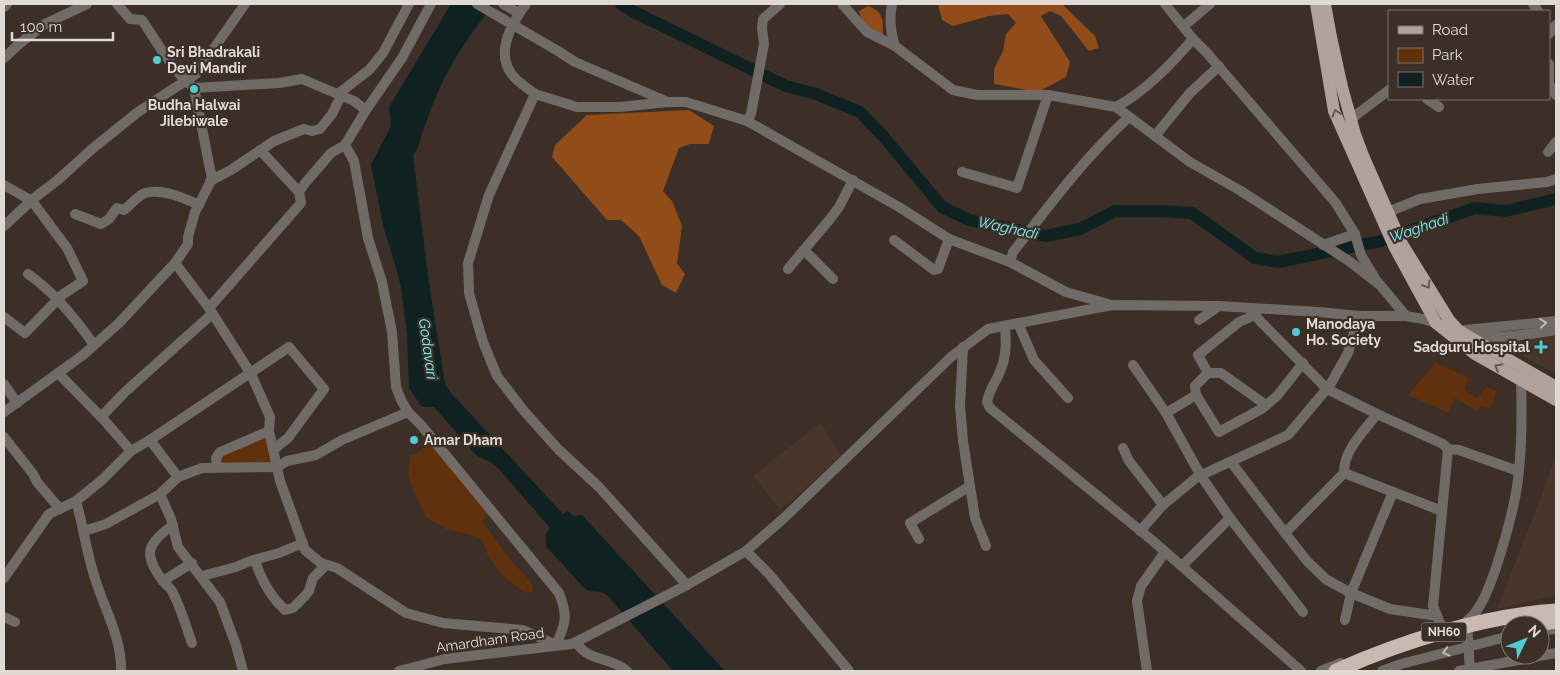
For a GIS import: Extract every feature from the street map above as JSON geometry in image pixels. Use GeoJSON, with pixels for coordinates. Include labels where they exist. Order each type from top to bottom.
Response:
{"type":"FeatureCollection","features":[{"type":"Feature","properties":{"kind":"highway","name":"NH60"},"geometry":{"type":"LineString","coordinates":[[1336,671],[1401,646],[1452,630],[1491,621],[1556,611]]}},
{"type":"Feature","properties":{"kind":"highway","name":"NH60"},"geometry":{"type":"LineString","coordinates":[[1358,671],[1421,648],[1457,638],[1500,630]]}},
{"type":"Feature","properties":{"kind":"main road"},"geometry":{"type":"LineString","coordinates":[[1316,4],[1334,112],[1388,217]]}},
{"type":"Feature","properties":{"kind":"main road"},"geometry":{"type":"LineString","coordinates":[[1325,4],[1351,119],[1364,158],[1398,246],[1436,323],[1475,354],[1556,400]]}},
{"type":"Feature","properties":{"kind":"main road"},"geometry":{"type":"LineString","coordinates":[[1398,246],[1449,320],[1460,330],[1556,387]]}},
{"type":"Feature","properties":{"kind":"street"},"geometry":{"type":"LineString","coordinates":[[4,7],[7,4]]}},
{"type":"Feature","properties":{"kind":"street"},"geometry":{"type":"LineString","coordinates":[[4,58],[45,24],[87,4]]}},
{"type":"Feature","properties":{"kind":"street"},"geometry":{"type":"LineString","coordinates":[[4,412],[94,346],[119,323],[175,263],[188,244],[188,237],[199,205],[212,179],[190,85],[142,20],[130,19],[117,4]]}},
{"type":"Feature","properties":{"kind":"street"},"geometry":{"type":"LineString","coordinates":[[190,85],[245,4]]}},
{"type":"Feature","properties":{"kind":"street"},"geometry":{"type":"LineString","coordinates":[[210,181],[231,170],[274,141],[304,130],[320,129],[332,114],[340,95],[369,70],[383,53],[410,4]]}},
{"type":"Feature","properties":{"kind":"street"},"geometry":{"type":"LineString","coordinates":[[101,417],[210,311],[301,204],[300,192],[306,182],[330,153],[345,145],[366,110],[402,58],[431,4]]}},
{"type":"Feature","properties":{"kind":"street"},"geometry":{"type":"LineString","coordinates":[[478,4],[575,62],[668,102]]}},
{"type":"Feature","properties":{"kind":"street"},"geometry":{"type":"LineString","coordinates":[[503,4],[519,13]]}},
{"type":"Feature","properties":{"kind":"street"},"geometry":{"type":"LineString","coordinates":[[526,4],[519,13],[506,39],[504,50],[508,66],[515,79],[535,94],[577,106],[620,107],[686,102],[747,121],[899,206],[950,239],[1012,257],[1066,292],[1112,305],[1219,306],[1254,311],[1359,316],[1406,316],[1477,336],[1556,330]]}},
{"type":"Feature","properties":{"kind":"street"},"geometry":{"type":"LineString","coordinates":[[747,121],[751,114],[764,44],[763,19],[780,4]]}},
{"type":"Feature","properties":{"kind":"street"},"geometry":{"type":"LineString","coordinates":[[842,4],[868,32],[895,46],[953,90],[977,95],[1048,96],[1116,107],[1190,162],[1349,261],[1380,285]]}},
{"type":"Feature","properties":{"kind":"street"},"geometry":{"type":"LineString","coordinates":[[892,4],[889,16],[890,32],[895,46]]}},
{"type":"Feature","properties":{"kind":"street"},"geometry":{"type":"LineString","coordinates":[[1165,4],[1335,202],[1354,234],[1361,255],[1380,285],[1406,316]]}},
{"type":"Feature","properties":{"kind":"street"},"geometry":{"type":"LineString","coordinates":[[1184,26],[1210,4]]}},
{"type":"Feature","properties":{"kind":"street"},"geometry":{"type":"LineString","coordinates":[[1116,107],[1128,101],[1164,70],[1193,38]]}},
{"type":"Feature","properties":{"kind":"street"},"geometry":{"type":"LineString","coordinates":[[1155,136],[1190,94],[1219,66]]}},
{"type":"Feature","properties":{"kind":"street"},"geometry":{"type":"LineString","coordinates":[[4,226],[92,149],[138,112],[190,85],[279,83],[302,79],[340,95],[366,110]]}},
{"type":"Feature","properties":{"kind":"street"},"geometry":{"type":"LineString","coordinates":[[1550,84],[1556,95]]}},
{"type":"Feature","properties":{"kind":"street"},"geometry":{"type":"LineString","coordinates":[[1351,119],[1388,91]]}},
{"type":"Feature","properties":{"kind":"street"},"geometry":{"type":"LineString","coordinates":[[535,94],[489,194],[468,263],[469,293],[482,342],[497,376],[524,411],[558,449],[599,487],[687,585]]}},
{"type":"Feature","properties":{"kind":"street"},"geometry":{"type":"LineString","coordinates":[[962,172],[1017,188],[1048,96]]}},
{"type":"Feature","properties":{"kind":"street"},"geometry":{"type":"LineString","coordinates":[[1428,100],[1439,107]]}},
{"type":"Feature","properties":{"kind":"street"},"geometry":{"type":"LineString","coordinates":[[1012,257],[1058,196],[1116,129],[1129,117]]}},
{"type":"Feature","properties":{"kind":"street"},"geometry":{"type":"LineString","coordinates":[[1548,152],[1556,142]]}},
{"type":"Feature","properties":{"kind":"street"},"geometry":{"type":"LineString","coordinates":[[175,263],[210,311],[251,374],[270,417],[269,430],[280,481],[305,550],[321,563],[337,568],[406,614],[443,623],[523,630],[556,645],[562,632],[566,611],[560,593],[421,425],[408,412],[401,400],[396,387],[392,332],[382,282],[368,238],[354,161],[345,145]]}},
{"type":"Feature","properties":{"kind":"street"},"geometry":{"type":"LineString","coordinates":[[260,150],[300,192]]}},
{"type":"Feature","properties":{"kind":"street"},"geometry":{"type":"LineString","coordinates":[[1388,217],[1420,200],[1478,188],[1547,182],[1556,179]]}},
{"type":"Feature","properties":{"kind":"street"},"geometry":{"type":"LineString","coordinates":[[788,269],[839,207],[853,180]]}},
{"type":"Feature","properties":{"kind":"street"},"geometry":{"type":"LineString","coordinates":[[4,186],[32,201],[67,248],[83,280],[58,300],[25,333],[4,317]]}},
{"type":"Feature","properties":{"kind":"street"},"geometry":{"type":"LineString","coordinates":[[75,214],[100,224],[110,219],[117,208],[124,210],[145,193],[156,192],[185,198],[199,205]]}},
{"type":"Feature","properties":{"kind":"street"},"geometry":{"type":"LineString","coordinates":[[1325,246],[1354,234]]}},
{"type":"Feature","properties":{"kind":"street"},"geometry":{"type":"LineString","coordinates":[[894,240],[934,270],[938,269],[950,239]]}},
{"type":"Feature","properties":{"kind":"street"},"geometry":{"type":"LineString","coordinates":[[804,250],[833,279]]}},
{"type":"Feature","properties":{"kind":"street"},"geometry":{"type":"LineString","coordinates":[[28,274],[43,284],[58,300],[80,325],[94,346]]}},
{"type":"Feature","properties":{"kind":"street","name":"Amardham Road"},"geometry":{"type":"LineString","coordinates":[[399,671],[445,659],[572,644],[687,585],[746,551],[783,519],[963,347],[988,329],[1112,305]]}},
{"type":"Feature","properties":{"kind":"street"},"geometry":{"type":"LineString","coordinates":[[1198,320],[1219,306]]}},
{"type":"Feature","properties":{"kind":"street"},"geometry":{"type":"LineString","coordinates":[[1208,373],[1196,351],[1254,311]]}},
{"type":"Feature","properties":{"kind":"street"},"geometry":{"type":"LineString","coordinates":[[1254,311],[1328,388],[1376,414],[1443,444],[1448,449],[1459,450],[1518,471]]}},
{"type":"Feature","properties":{"kind":"street"},"geometry":{"type":"LineString","coordinates":[[1140,531],[1163,505],[1196,477],[1288,436],[1328,388],[1348,353],[1359,316]]}},
{"type":"Feature","properties":{"kind":"street"},"geometry":{"type":"LineString","coordinates":[[1460,330],[1556,321]]}},
{"type":"Feature","properties":{"kind":"street"},"geometry":{"type":"LineString","coordinates":[[1018,323],[1034,360],[1068,398]]}},
{"type":"Feature","properties":{"kind":"street"},"geometry":{"type":"LineString","coordinates":[[1004,326],[1006,350],[1001,370],[989,390],[987,402],[990,408],[1182,566],[1301,671]]}},
{"type":"Feature","properties":{"kind":"street"},"geometry":{"type":"LineString","coordinates":[[4,578],[49,514],[76,501],[102,480],[131,451],[251,374],[289,347],[324,389],[288,438],[274,449]]}},
{"type":"Feature","properties":{"kind":"street"},"geometry":{"type":"LineString","coordinates":[[963,347],[960,406],[963,442],[975,518],[986,546]]}},
{"type":"Feature","properties":{"kind":"street"},"geometry":{"type":"LineString","coordinates":[[1266,405],[1221,373],[1208,373],[1195,386],[1196,396],[1219,432],[1266,405],[1277,396],[1304,363]]}},
{"type":"Feature","properties":{"kind":"street"},"geometry":{"type":"LineString","coordinates":[[1133,365],[1166,413],[1201,476],[1230,518],[1302,612]]}},
{"type":"Feature","properties":{"kind":"street"},"geometry":{"type":"LineString","coordinates":[[58,373],[131,451]]}},
{"type":"Feature","properties":{"kind":"street"},"geometry":{"type":"LineString","coordinates":[[1466,621],[1474,615],[1492,580],[1505,540],[1518,471],[1522,417],[1521,380]]}},
{"type":"Feature","properties":{"kind":"street"},"geometry":{"type":"LineString","coordinates":[[4,384],[17,403]]}},
{"type":"Feature","properties":{"kind":"street"},"geometry":{"type":"LineString","coordinates":[[1166,413],[1196,396]]}},
{"type":"Feature","properties":{"kind":"street"},"geometry":{"type":"LineString","coordinates":[[84,531],[106,524],[160,494],[178,477],[202,468],[278,467],[287,461],[316,455],[342,440],[408,412]]}},
{"type":"Feature","properties":{"kind":"street"},"geometry":{"type":"LineString","coordinates":[[1285,533],[1344,473],[1344,462],[1358,438],[1376,414]]}},
{"type":"Feature","properties":{"kind":"street"},"geometry":{"type":"LineString","coordinates":[[217,467],[216,458],[220,452],[269,430]]}},
{"type":"Feature","properties":{"kind":"street"},"geometry":{"type":"LineString","coordinates":[[4,437],[33,474],[37,482],[60,509]]}},
{"type":"Feature","properties":{"kind":"street"},"geometry":{"type":"LineString","coordinates":[[150,440],[178,477]]}},
{"type":"Feature","properties":{"kind":"street"},"geometry":{"type":"LineString","coordinates":[[1123,448],[1129,461],[1163,505]]}},
{"type":"Feature","properties":{"kind":"street"},"geometry":{"type":"LineString","coordinates":[[1442,628],[1433,606],[1448,449]]}},
{"type":"Feature","properties":{"kind":"street"},"geometry":{"type":"LineString","coordinates":[[1232,462],[1306,561],[1327,580],[1351,593],[1390,609],[1437,616]]}},
{"type":"Feature","properties":{"kind":"street"},"geometry":{"type":"LineString","coordinates":[[1344,473],[1442,511]]}},
{"type":"Feature","properties":{"kind":"street"},"geometry":{"type":"LineString","coordinates":[[919,540],[910,523],[970,486]]}},
{"type":"Feature","properties":{"kind":"street"},"geometry":{"type":"LineString","coordinates":[[1345,620],[1351,593],[1393,492]]}},
{"type":"Feature","properties":{"kind":"street"},"geometry":{"type":"LineString","coordinates":[[160,494],[173,526],[178,547],[220,602],[236,645],[243,671]]}},
{"type":"Feature","properties":{"kind":"street"},"geometry":{"type":"LineString","coordinates":[[76,501],[93,572],[115,634],[121,661],[121,671]]}},
{"type":"Feature","properties":{"kind":"street"},"geometry":{"type":"LineString","coordinates":[[1182,566],[1230,518]]}},
{"type":"Feature","properties":{"kind":"street"},"geometry":{"type":"LineString","coordinates":[[173,526],[155,538],[151,547],[150,560],[163,581],[173,592],[192,643]]}},
{"type":"Feature","properties":{"kind":"street"},"geometry":{"type":"LineString","coordinates":[[202,576],[236,567],[303,544]]}},
{"type":"Feature","properties":{"kind":"street"},"geometry":{"type":"LineString","coordinates":[[746,551],[769,574],[849,671]]}},
{"type":"Feature","properties":{"kind":"street"},"geometry":{"type":"LineString","coordinates":[[1147,671],[1137,600],[1141,586],[1165,552]]}},
{"type":"Feature","properties":{"kind":"street"},"geometry":{"type":"LineString","coordinates":[[255,560],[260,576],[270,592],[286,610],[293,608],[305,596],[309,591],[313,578],[326,565]]}},
{"type":"Feature","properties":{"kind":"street"},"geometry":{"type":"LineString","coordinates":[[163,581],[192,563]]}},
{"type":"Feature","properties":{"kind":"street"},"geometry":{"type":"LineString","coordinates":[[1321,671],[1466,621],[1538,606],[1556,605]]}},
{"type":"Feature","properties":{"kind":"street"},"geometry":{"type":"LineString","coordinates":[[4,617],[15,622]]}},
{"type":"Feature","properties":{"kind":"street"},"geometry":{"type":"LineString","coordinates":[[1466,621],[1470,670]]}},
{"type":"Feature","properties":{"kind":"street"},"geometry":{"type":"LineString","coordinates":[[1382,671],[1467,645],[1500,638]]}},
{"type":"Feature","properties":{"kind":"street"},"geometry":{"type":"LineString","coordinates":[[581,639],[581,650],[587,654],[620,665],[627,671]]}},
{"type":"Feature","properties":{"kind":"street"},"geometry":{"type":"LineString","coordinates":[[1459,671],[1556,652]]}},
{"type":"Feature","properties":{"kind":"shaded area"},"geometry":{"type":"Polygon","coordinates":[[[938,4],[1062,4],[1095,36],[1099,48],[1089,51],[1061,16],[1050,11],[1041,16],[1070,62],[1066,77],[1038,92],[994,84],[994,69],[1003,51],[1006,34],[1016,23],[1008,14],[989,16],[953,26],[942,20],[938,4]]]}},
{"type":"Feature","properties":{"kind":"shaded area"},"geometry":{"type":"Polygon","coordinates":[[[868,6],[877,11],[882,17],[883,35],[877,36],[862,22],[859,11],[868,6]]]}},
{"type":"Feature","properties":{"kind":"shaded area"},"geometry":{"type":"Polygon","coordinates":[[[689,110],[714,126],[709,144],[690,144],[679,148],[663,191],[672,201],[682,226],[677,263],[685,274],[676,293],[662,285],[639,236],[621,220],[607,220],[552,157],[555,145],[587,115],[689,110]]]}},
{"type":"Feature","properties":{"kind":"shaded area","name":"Sadguru Hospital"},"geometry":{"type":"Polygon","coordinates":[[[1556,333],[1556,374],[1523,356],[1528,338],[1556,333]]]}},
{"type":"Feature","properties":{"kind":"shaded area"},"geometry":{"type":"Polygon","coordinates":[[[820,423],[841,455],[793,500],[780,509],[753,476],[820,423]]]}},
{"type":"Feature","properties":{"kind":"shaded area"},"geometry":{"type":"Polygon","coordinates":[[[1556,454],[1556,596],[1497,609],[1540,500],[1556,454]]]}},
{"type":"Feature","properties":{"kind":"green space"},"geometry":{"type":"Polygon","coordinates":[[[1508,338],[1520,340],[1518,348],[1513,350],[1508,348],[1506,344],[1508,338]]]}},
{"type":"Feature","properties":{"kind":"green space"},"geometry":{"type":"Polygon","coordinates":[[[1436,363],[1469,378],[1464,390],[1478,398],[1487,387],[1496,391],[1493,404],[1488,409],[1481,406],[1477,411],[1455,398],[1448,413],[1408,395],[1436,363]]]}},
{"type":"Feature","properties":{"kind":"green space"},"geometry":{"type":"Polygon","coordinates":[[[268,433],[276,465],[219,466],[222,454],[268,433]]]}},
{"type":"Feature","properties":{"kind":"green space"},"geometry":{"type":"Polygon","coordinates":[[[432,441],[490,514],[482,521],[505,553],[533,585],[532,592],[525,593],[501,574],[488,556],[483,541],[475,536],[446,529],[426,517],[408,475],[410,455],[415,455],[432,441]]]}},
{"type":"Feature","properties":{"kind":"water","name":"Godavari"},"geometry":{"type":"Polygon","coordinates":[[[451,4],[494,4],[457,56],[441,84],[417,150],[413,155],[428,276],[445,384],[451,393],[563,514],[568,511],[574,516],[582,515],[725,671],[673,671],[607,595],[584,588],[546,546],[546,534],[550,528],[499,469],[492,463],[477,456],[434,407],[422,407],[409,388],[407,334],[401,288],[384,229],[371,165],[391,126],[389,107],[451,4]]]}},
{"type":"Feature","properties":{"kind":"waterway","name":"Waghadi"},"geometry":{"type":"LineString","coordinates":[[621,4],[786,86],[816,94],[860,112],[883,136],[942,207],[969,220],[1046,236],[1080,229],[1115,211],[1192,213],[1255,258],[1278,262],[1381,241],[1475,208],[1506,211],[1556,199]]}},
{"type":"Feature","properties":{"kind":"place","name":"Sri Bhadrakali Devi Mandir"},"geometry":{"type":"Point","coordinates":[157,60]}},
{"type":"Feature","properties":{"kind":"place","name":"Budha Halwai Jilebiwale"},"geometry":{"type":"Point","coordinates":[194,89]}},
{"type":"Feature","properties":{"kind":"place","name":"Manodaya Ho. Society"},"geometry":{"type":"Point","coordinates":[1296,332]}},
{"type":"Feature","properties":{"kind":"place","name":"Sadguru Hospital"},"geometry":{"type":"Point","coordinates":[1541,347]}},
{"type":"Feature","properties":{"kind":"place","name":"Amar Dham"},"geometry":{"type":"Point","coordinates":[414,440]}}]}
